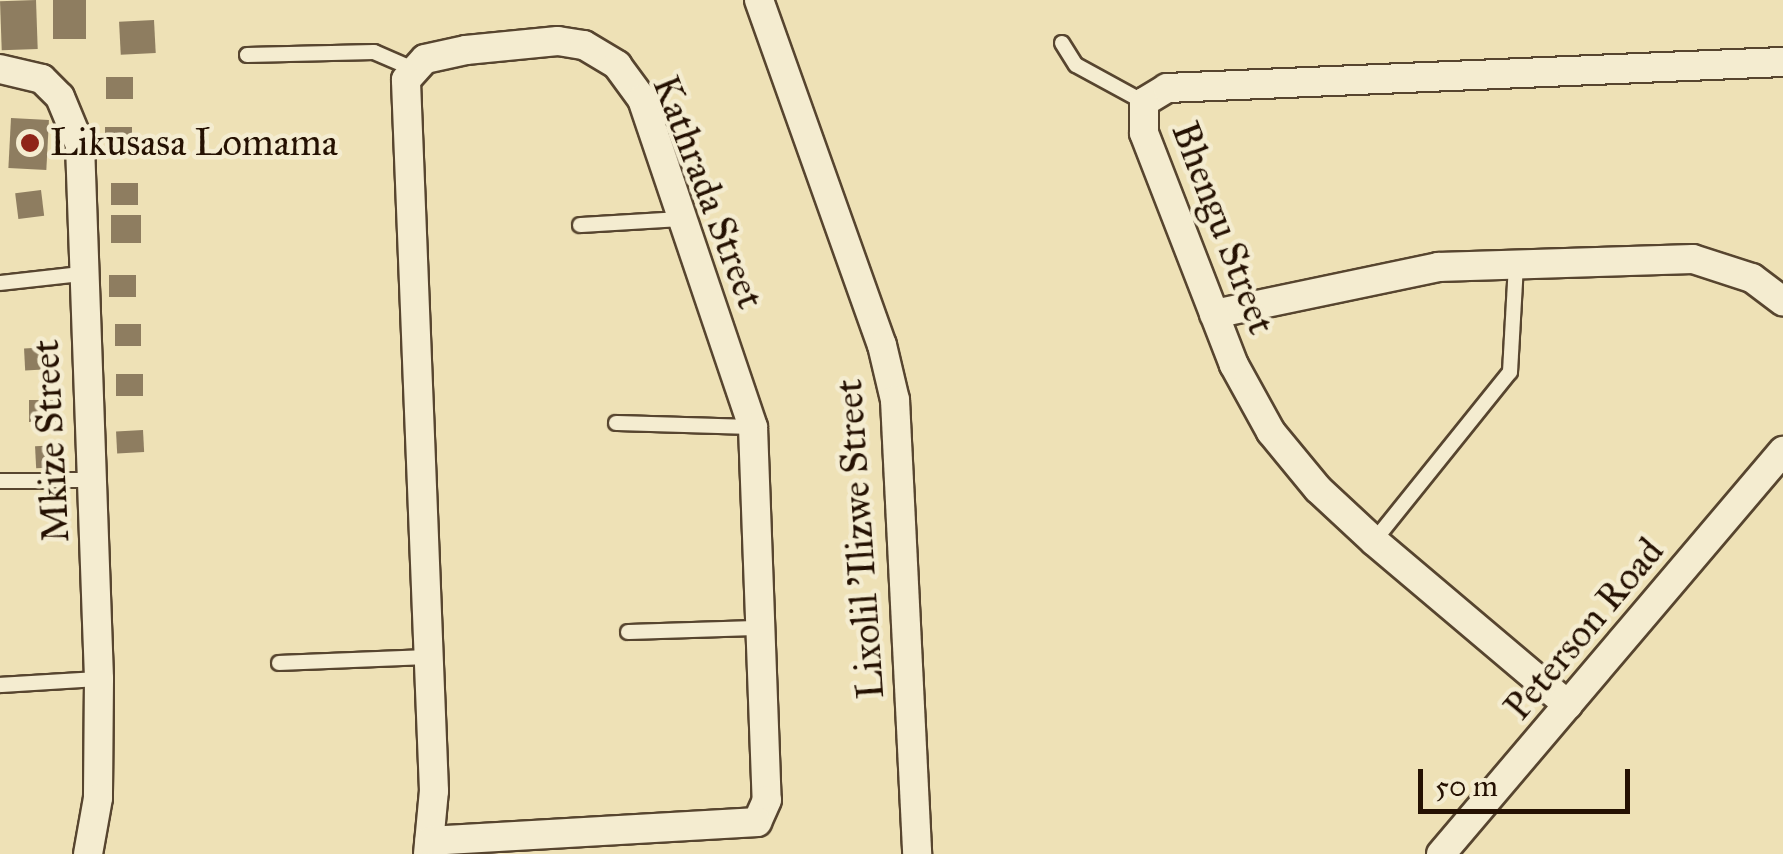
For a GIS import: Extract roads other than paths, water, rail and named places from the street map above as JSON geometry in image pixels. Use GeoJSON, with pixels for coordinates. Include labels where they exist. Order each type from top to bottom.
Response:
{"type":"FeatureCollection","features":[{"type":"Feature","properties":{"kind":"street","name":"Lixolil 'Ilizwe Street"},"geometry":{"type":"LineString","coordinates":[[759,0],[882,345],[895,400],[917,854]]}},
{"type":"Feature","properties":{"kind":"street","name":"Kathrada Street"},"geometry":{"type":"LineString","coordinates":[[541,42],[584,45],[604,55],[642,100],[752,427],[756,628],[767,800],[757,822],[429,847],[428,657],[406,130],[411,68],[466,50],[541,42]]}},
{"type":"Feature","properties":{"kind":"street","name":"Bhengu Street"},"geometry":{"type":"LineString","coordinates":[[1568,705],[1374,541],[1271,432],[1214,314],[1144,134],[1144,102],[1167,88],[1783,62]]}},
{"type":"Feature","properties":{"kind":"street","name":"Mkize Street"},"geometry":{"type":"LineString","coordinates":[[0,69],[42,79],[60,96],[77,130],[99,679],[98,798],[88,854]]}},
{"type":"Feature","properties":{"kind":"street"},"geometry":{"type":"LineString","coordinates":[[1214,314],[1402,272],[1693,259],[1752,278],[1783,301]]}},
{"type":"Feature","properties":{"kind":"street","name":"Peterson Road"},"geometry":{"type":"LineString","coordinates":[[1441,854],[1783,452]]}},
{"type":"Feature","properties":{"kind":"lane"},"geometry":{"type":"LineString","coordinates":[[1062,43],[1076,64],[1144,102]]}},
{"type":"Feature","properties":{"kind":"lane"},"geometry":{"type":"LineString","coordinates":[[247,55],[362,52],[411,68]]}},
{"type":"Feature","properties":{"kind":"lane"},"geometry":{"type":"LineString","coordinates":[[580,224],[682,219]]}},
{"type":"Feature","properties":{"kind":"lane"},"geometry":{"type":"LineString","coordinates":[[1374,541],[1510,372],[1516,264]]}},
{"type":"Feature","properties":{"kind":"lane"},"geometry":{"type":"LineString","coordinates":[[0,282],[80,274]]}},
{"type":"Feature","properties":{"kind":"lane"},"geometry":{"type":"LineString","coordinates":[[616,423],[752,427]]}},
{"type":"Feature","properties":{"kind":"lane"},"geometry":{"type":"LineString","coordinates":[[0,481],[91,480]]}},
{"type":"Feature","properties":{"kind":"lane"},"geometry":{"type":"LineString","coordinates":[[628,632],[756,628]]}},
{"type":"Feature","properties":{"kind":"lane"},"geometry":{"type":"LineString","coordinates":[[279,663],[428,657]]}},
{"type":"Feature","properties":{"kind":"lane"},"geometry":{"type":"LineString","coordinates":[[0,685],[99,679]]}},
{"type":"Feature","properties":{"kind":"place","name":"Likusasa Lomama"},"geometry":{"type":"Point","coordinates":[30,143]}}]}
